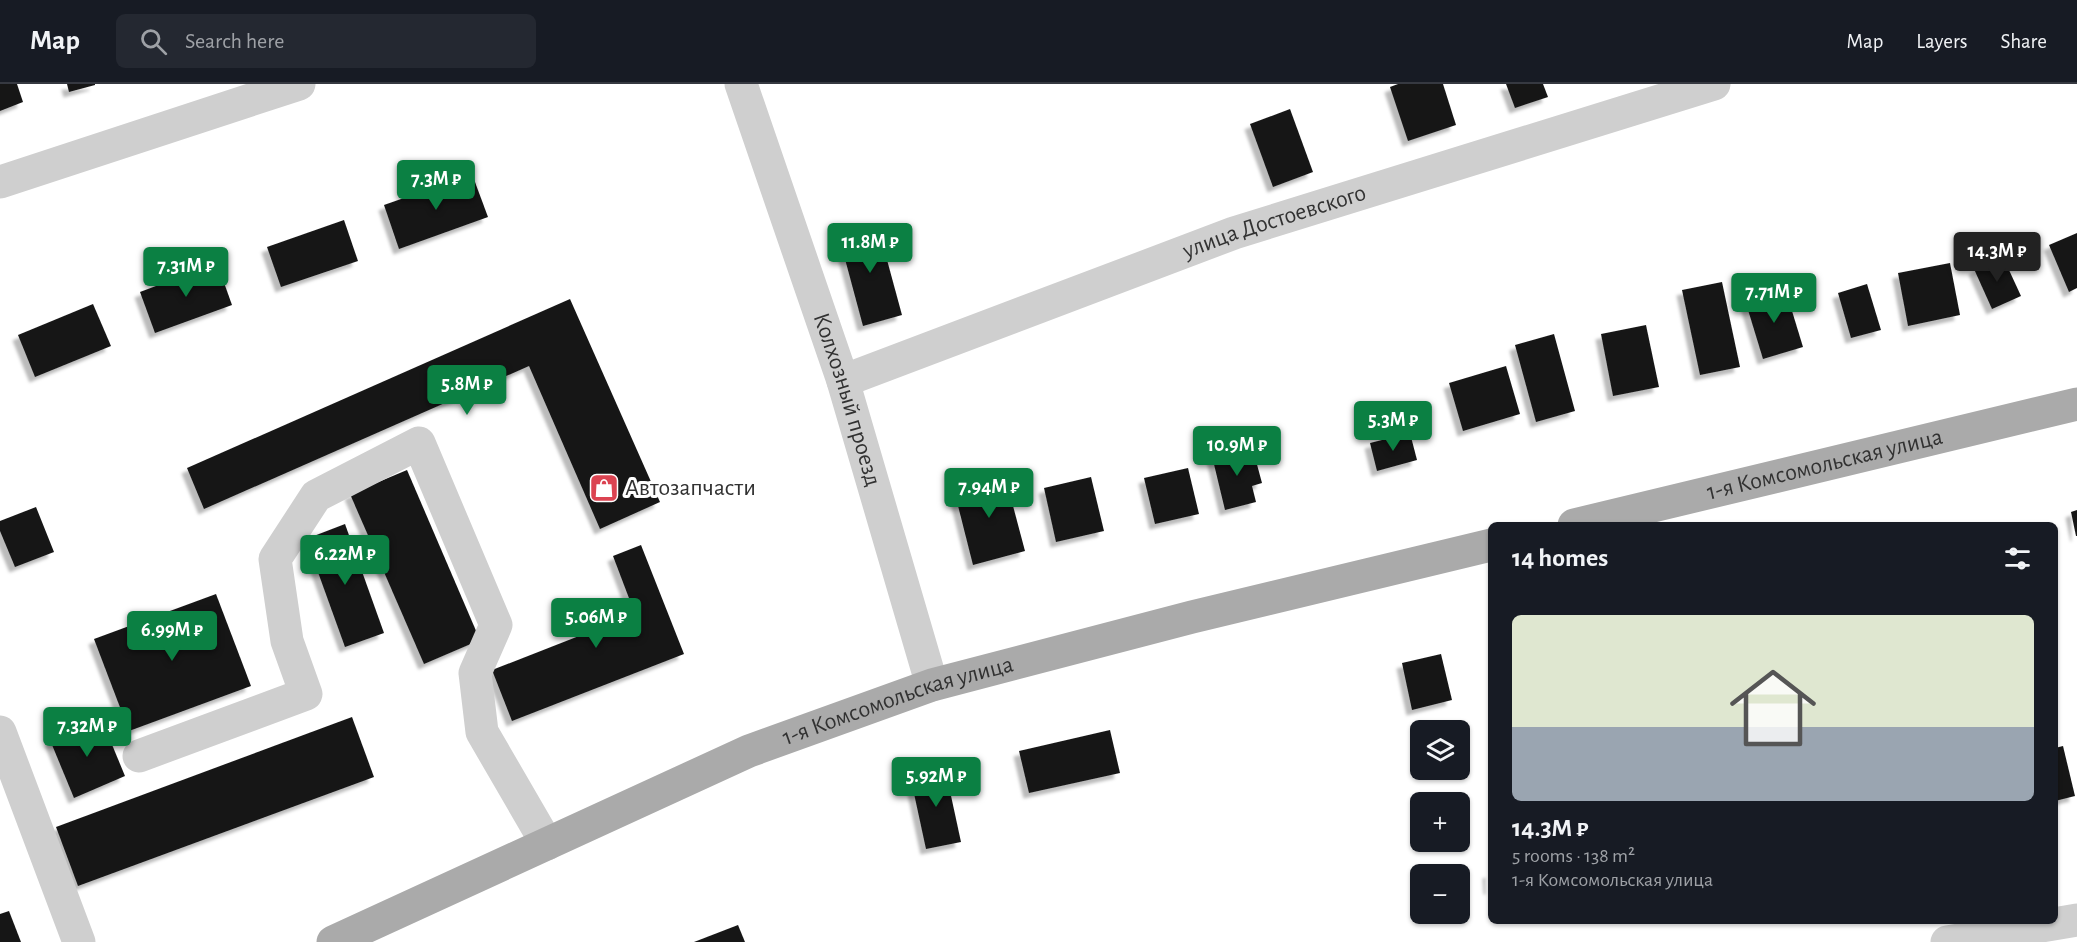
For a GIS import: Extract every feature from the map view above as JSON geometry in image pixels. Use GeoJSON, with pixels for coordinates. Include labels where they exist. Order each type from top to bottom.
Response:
{"type":"FeatureCollection","features":[{"type":"Feature","properties":{"kind":"main road","name":"1-я Комсомольская улица"},"geometry":{"type":"LineString","coordinates":[[1586,522],[2077,404]]}},
{"type":"Feature","properties":{"kind":"main road","name":"1-я Комсомольская улица"},"geometry":{"type":"LineString","coordinates":[[333,942],[748,751],[932,685],[1192,617],[1488,546]]}},
{"type":"Feature","properties":{"kind":"street"},"geometry":{"type":"LineString","coordinates":[[0,182],[299,84]]}},
{"type":"Feature","properties":{"kind":"street","name":"Колхозный проезд"},"geometry":{"type":"LineString","coordinates":[[741,84],[843,381],[932,685]]}},
{"type":"Feature","properties":{"kind":"street","name":"улица Достоевского"},"geometry":{"type":"LineString","coordinates":[[843,381],[1234,233],[1713,84]]}},
{"type":"Feature","properties":{"kind":"street"},"geometry":{"type":"LineString","coordinates":[[139,756],[306,694],[287,640],[275,559],[316,496],[419,443],[496,625],[475,673],[482,732],[547,843]]}},
{"type":"Feature","properties":{"kind":"street"},"geometry":{"type":"LineString","coordinates":[[0,732],[79,942]]}},
{"type":"Feature","properties":{"kind":"street"},"geometry":{"type":"LineString","coordinates":[[2058,923],[2077,920]]}},
{"type":"Feature","properties":{"kind":"street"},"geometry":{"type":"LineString","coordinates":[[1947,942],[2053,924]]}},
{"type":"Feature","properties":{"kind":"building"},"geometry":{"type":"Polygon","coordinates":[[[0,84],[17,84],[23,102],[0,111],[0,84]]]}},
{"type":"Feature","properties":{"kind":"building"},"geometry":{"type":"Polygon","coordinates":[[[67,84],[95,84],[95,85],[69,92],[67,84]]]}},
{"type":"Feature","properties":{"kind":"building"},"geometry":{"type":"Polygon","coordinates":[[[1398,84],[1443,84],[1456,125],[1408,141],[1390,87],[1398,84]]]}},
{"type":"Feature","properties":{"kind":"building"},"geometry":{"type":"Polygon","coordinates":[[[1506,84],[1543,84],[1548,97],[1515,108],[1506,84]]]}},
{"type":"Feature","properties":{"kind":"building"},"geometry":{"type":"Polygon","coordinates":[[[1290,109],[1313,172],[1273,187],[1250,124],[1290,109]]]}},
{"type":"Feature","properties":{"kind":"building"},"geometry":{"type":"Polygon","coordinates":[[[472,174],[488,217],[399,249],[384,205],[472,174]]]}},
{"type":"Feature","properties":{"kind":"building"},"geometry":{"type":"Polygon","coordinates":[[[344,220],[358,261],[281,287],[267,247],[344,220]]]}},
{"type":"Feature","properties":{"kind":"building"},"geometry":{"type":"Polygon","coordinates":[[[877,223],[902,315],[863,326],[838,233],[877,223]]]}},
{"type":"Feature","properties":{"kind":"building"},"geometry":{"type":"Polygon","coordinates":[[[2077,233],[2077,288],[2069,292],[2049,245],[2077,233]]]}},
{"type":"Feature","properties":{"kind":"building"},"geometry":{"type":"Polygon","coordinates":[[[2003,257],[2021,296],[1992,309],[1974,269],[2003,257]]]}},
{"type":"Feature","properties":{"kind":"building"},"geometry":{"type":"Polygon","coordinates":[[[217,263],[232,305],[155,333],[140,292],[217,263]]]}},
{"type":"Feature","properties":{"kind":"building"},"geometry":{"type":"Polygon","coordinates":[[[1950,263],[1960,315],[1908,326],[1898,273],[1950,263]]]}},
{"type":"Feature","properties":{"kind":"building"},"geometry":{"type":"Polygon","coordinates":[[[1722,282],[1740,367],[1700,375],[1682,290],[1722,282]]]}},
{"type":"Feature","properties":{"kind":"building"},"geometry":{"type":"Polygon","coordinates":[[[1867,284],[1881,330],[1851,338],[1838,293],[1867,284]]]}},
{"type":"Feature","properties":{"kind":"building"},"geometry":{"type":"Polygon","coordinates":[[[1785,288],[1803,347],[1763,359],[1745,300],[1785,288]]]}},
{"type":"Feature","properties":{"kind":"building"},"geometry":{"type":"Polygon","coordinates":[[[570,299],[660,502],[600,529],[529,366],[204,509],[187,468],[570,299]]]}},
{"type":"Feature","properties":{"kind":"building"},"geometry":{"type":"Polygon","coordinates":[[[93,304],[111,346],[35,377],[18,335],[93,304]]]}},
{"type":"Feature","properties":{"kind":"building"},"geometry":{"type":"Polygon","coordinates":[[[1646,325],[1659,387],[1613,396],[1601,334],[1646,325]]]}},
{"type":"Feature","properties":{"kind":"building"},"geometry":{"type":"Polygon","coordinates":[[[1554,334],[1575,411],[1536,422],[1515,345],[1554,334]]]}},
{"type":"Feature","properties":{"kind":"building"},"geometry":{"type":"Polygon","coordinates":[[[1506,366],[1520,414],[1463,431],[1449,383],[1506,366]]]}},
{"type":"Feature","properties":{"kind":"building"},"geometry":{"type":"Polygon","coordinates":[[[1410,433],[1417,460],[1377,471],[1370,443],[1410,433]]]}},
{"type":"Feature","properties":{"kind":"building"},"geometry":{"type":"Polygon","coordinates":[[[1252,446],[1262,483],[1252,486],[1256,502],[1225,510],[1212,456],[1252,446]]]}},
{"type":"Feature","properties":{"kind":"building"},"geometry":{"type":"Polygon","coordinates":[[[1188,468],[1199,514],[1155,524],[1144,478],[1188,468]]]}},
{"type":"Feature","properties":{"kind":"building"},"geometry":{"type":"Polygon","coordinates":[[[407,470],[480,640],[424,664],[350,494],[407,470]]]}},
{"type":"Feature","properties":{"kind":"building"},"geometry":{"type":"Polygon","coordinates":[[[1004,472],[1025,551],[973,565],[953,486],[1004,472]]]}},
{"type":"Feature","properties":{"kind":"building"},"geometry":{"type":"Polygon","coordinates":[[[1091,477],[1104,531],[1056,542],[1044,488],[1091,477]]]}},
{"type":"Feature","properties":{"kind":"building"},"geometry":{"type":"Polygon","coordinates":[[[36,507],[54,552],[15,567],[0,531],[0,521],[36,507]]]}},
{"type":"Feature","properties":{"kind":"building"},"geometry":{"type":"Polygon","coordinates":[[[2077,510],[2077,536],[2076,536],[2071,512],[2077,510]]]}},
{"type":"Feature","properties":{"kind":"building"},"geometry":{"type":"Polygon","coordinates":[[[345,524],[384,633],[345,647],[306,539],[345,524]]]}},
{"type":"Feature","properties":{"kind":"building"},"geometry":{"type":"Polygon","coordinates":[[[641,545],[684,654],[512,721],[492,670],[635,614],[613,556],[641,545]]]}},
{"type":"Feature","properties":{"kind":"building"},"geometry":{"type":"Polygon","coordinates":[[[216,594],[251,686],[129,731],[94,639],[216,594]]]}},
{"type":"Feature","properties":{"kind":"building"},"geometry":{"type":"Polygon","coordinates":[[[1441,654],[1452,700],[1412,710],[1402,663],[1441,654]]]}},
{"type":"Feature","properties":{"kind":"building"},"geometry":{"type":"Polygon","coordinates":[[[352,717],[374,777],[78,886],[56,827],[352,717]]]}},
{"type":"Feature","properties":{"kind":"building"},"geometry":{"type":"Polygon","coordinates":[[[101,718],[125,776],[74,798],[50,740],[101,718]]]}},
{"type":"Feature","properties":{"kind":"building"},"geometry":{"type":"Polygon","coordinates":[[[1110,730],[1120,773],[1029,793],[1019,751],[1110,730]]]}},
{"type":"Feature","properties":{"kind":"building"},"geometry":{"type":"Polygon","coordinates":[[[2063,746],[2075,796],[2058,800],[2058,747],[2063,746]]]}},
{"type":"Feature","properties":{"kind":"building"},"geometry":{"type":"Polygon","coordinates":[[[945,768],[961,842],[926,849],[910,775],[945,768]]]}},
{"type":"Feature","properties":{"kind":"building"},"geometry":{"type":"Polygon","coordinates":[[[9,911],[21,942],[0,942],[0,914],[9,911]]]}},
{"type":"Feature","properties":{"kind":"building"},"geometry":{"type":"Polygon","coordinates":[[[738,925],[745,942],[694,942],[738,925]]]}},
{"type":"Feature","properties":{"kind":"place","name":"Автозапчасти"},"geometry":{"type":"Point","coordinates":[604,488]}}]}
